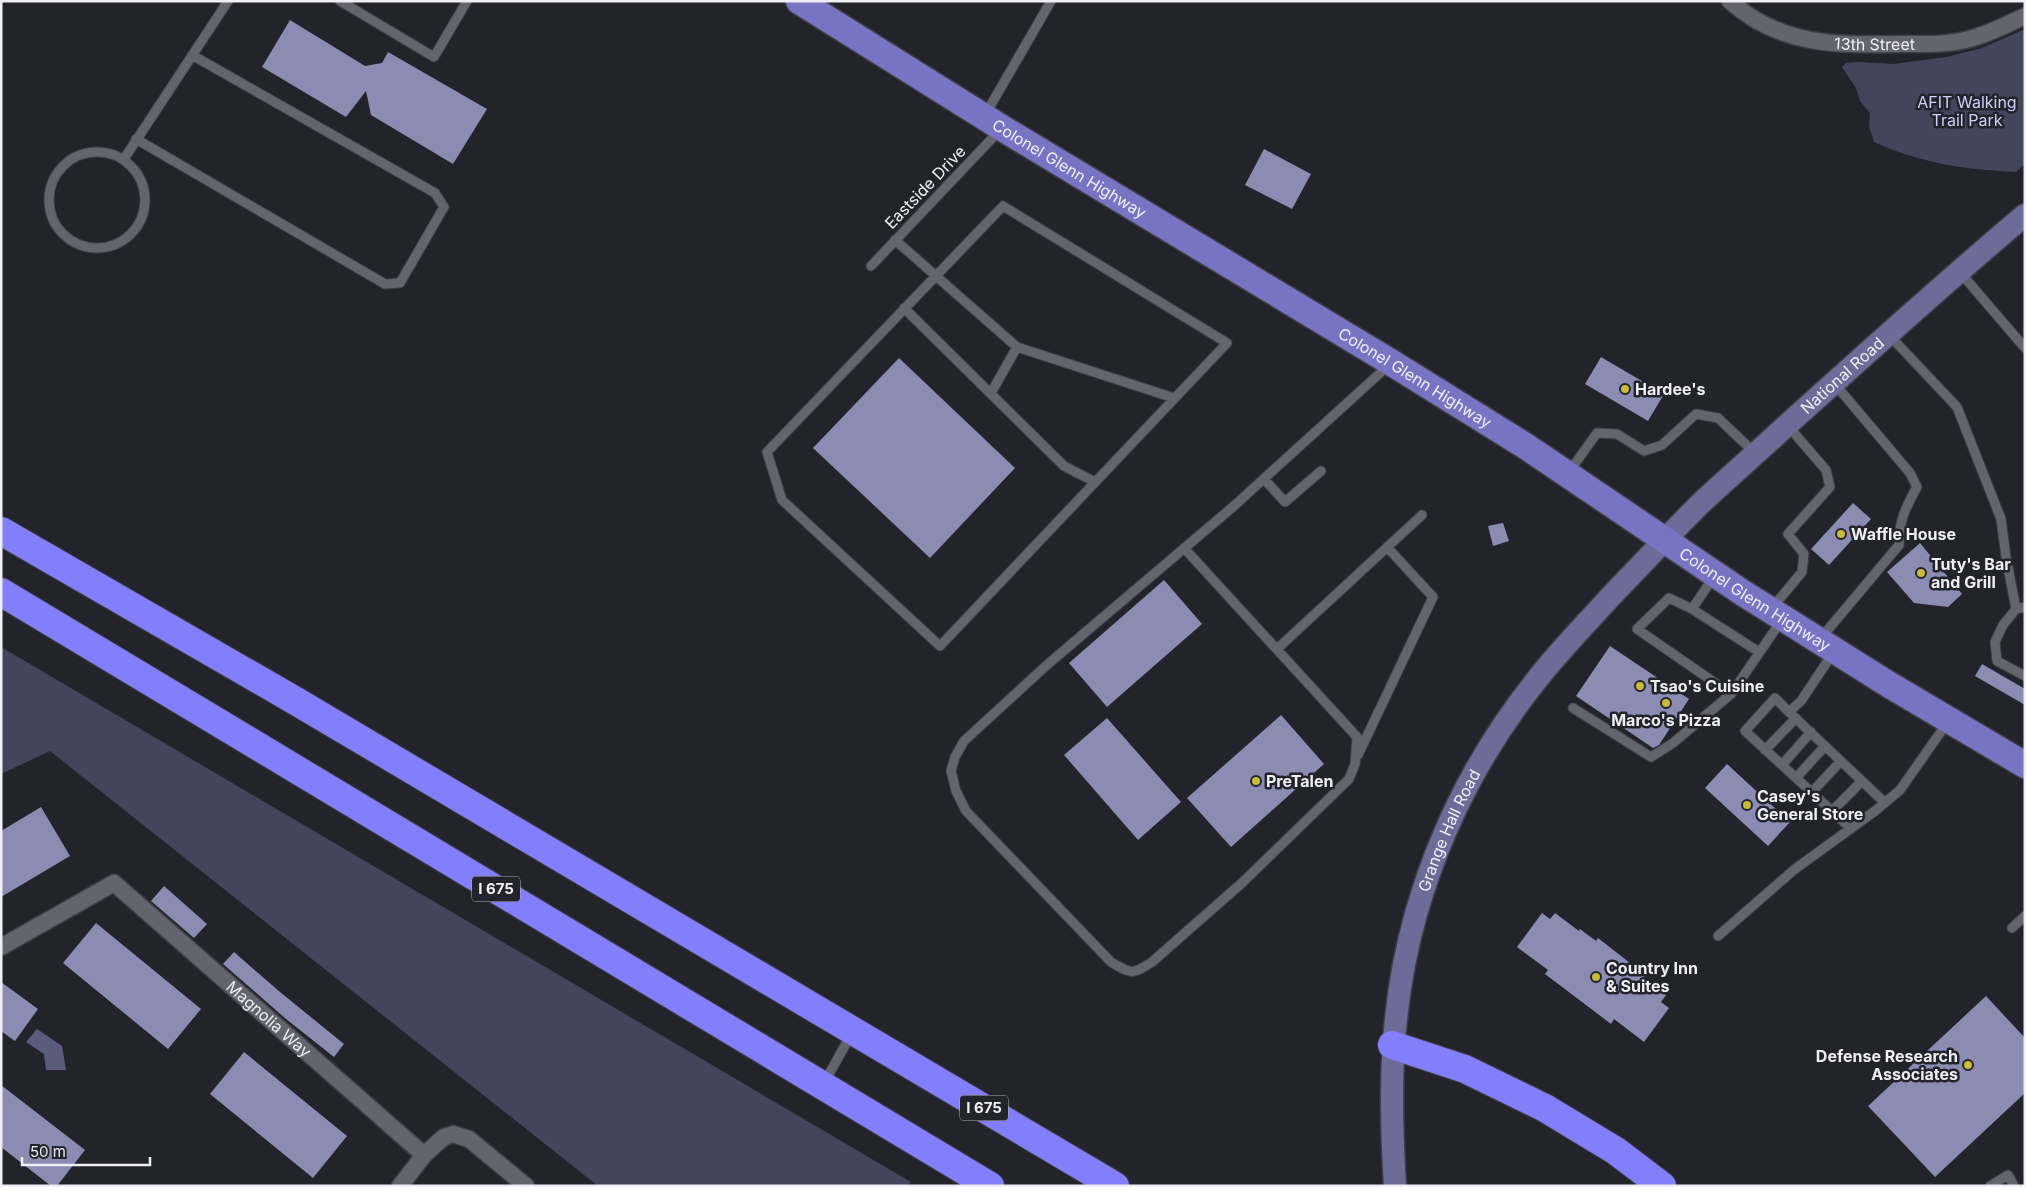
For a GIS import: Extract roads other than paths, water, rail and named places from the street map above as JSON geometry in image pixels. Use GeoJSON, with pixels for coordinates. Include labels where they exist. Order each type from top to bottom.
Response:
{"type":"FeatureCollection","features":[{"type":"Feature","properties":{"kind":"highway","name":"I 675"},"geometry":{"type":"LineString","coordinates":[[4,532],[294,700],[1115,1186]]}},
{"type":"Feature","properties":{"kind":"highway","name":"I 675"},"geometry":{"type":"LineString","coordinates":[[1,592],[990,1186]]}},
{"type":"Feature","properties":{"kind":"highway"},"geometry":{"type":"LineString","coordinates":[[1392,1045],[1466,1069],[1545,1108],[1616,1151],[1662,1186]]}},
{"type":"Feature","properties":{"kind":"main road","name":"Colonel Glenn Highway"},"geometry":{"type":"LineString","coordinates":[[799,1],[993,123],[1392,363],[1567,474],[1776,615],[2025,765]]}},
{"type":"Feature","properties":{"kind":"main road","name":"National Road"},"geometry":{"type":"LineString","coordinates":[[1664,540],[1888,334],[2025,215]]}},
{"type":"Feature","properties":{"kind":"main road","name":"Grange Hall Road"},"geometry":{"type":"LineString","coordinates":[[1395,1186],[1391,1102],[1392,1045],[1401,978],[1416,914],[1440,845],[1476,770],[1510,716],[1560,651],[1664,540]]}},
{"type":"Feature","properties":{"kind":"street","name":"13th Street"},"geometry":{"type":"LineString","coordinates":[[1730,1],[1743,13],[1764,25],[1789,35],[1819,42],[1848,44],[1952,42],[1978,37],[2025,16]]}},
{"type":"Feature","properties":{"kind":"street","name":"Magnolia Way"},"geometry":{"type":"LineString","coordinates":[[1,947],[114,883],[424,1155]]}},
{"type":"Feature","properties":{"kind":"street"},"geometry":{"type":"LineString","coordinates":[[400,1186],[424,1155],[444,1137],[453,1134],[468,1139],[526,1186]]}},
{"type":"Feature","properties":{"kind":"lane"},"geometry":{"type":"LineString","coordinates":[[124,159],[228,1]]}},
{"type":"Feature","properties":{"kind":"lane"},"geometry":{"type":"LineString","coordinates":[[340,1],[434,57],[467,1]]}},
{"type":"Feature","properties":{"kind":"lane","name":"Eastside Drive"},"geometry":{"type":"LineString","coordinates":[[871,266],[993,123],[1051,1]]}},
{"type":"Feature","properties":{"kind":"lane"},"geometry":{"type":"LineString","coordinates":[[136,139],[385,284],[400,283],[444,207],[435,194],[192,55]]}},
{"type":"Feature","properties":{"kind":"lane"},"geometry":{"type":"LineString","coordinates":[[94,152],[110,153],[124,159],[135,170],[144,191],[142,216],[135,229],[126,238],[113,245],[104,247],[82,246],[62,232],[51,215],[49,203],[50,188],[56,174],[66,162],[79,155],[94,152]]}},
{"type":"Feature","properties":{"kind":"lane"},"geometry":{"type":"LineString","coordinates":[[1003,206],[1227,343],[940,646],[782,500],[767,452],[936,276],[1003,206]]}},
{"type":"Feature","properties":{"kind":"lane"},"geometry":{"type":"LineString","coordinates":[[895,240],[1018,346],[1174,398]]}},
{"type":"Feature","properties":{"kind":"lane"},"geometry":{"type":"LineString","coordinates":[[1959,271],[2025,348]]}},
{"type":"Feature","properties":{"kind":"lane"},"geometry":{"type":"LineString","coordinates":[[904,308],[1064,466],[1095,482]]}},
{"type":"Feature","properties":{"kind":"lane"},"geometry":{"type":"LineString","coordinates":[[1888,334],[1956,407],[2001,519],[2006,557],[2021,608],[2003,624],[1995,642],[1997,661],[2025,676]]}},
{"type":"Feature","properties":{"kind":"lane"},"geometry":{"type":"LineString","coordinates":[[991,393],[1018,346]]}},
{"type":"Feature","properties":{"kind":"lane"},"geometry":{"type":"LineString","coordinates":[[1387,547],[1432,597],[1356,760],[1349,779],[1243,882],[1152,962],[1136,972],[1129,972],[1111,962],[966,811],[956,791],[951,771],[955,757],[964,741],[1048,664],[1264,479],[1392,363]]}},
{"type":"Feature","properties":{"kind":"lane"},"geometry":{"type":"LineString","coordinates":[[1766,750],[1793,715],[1827,646],[1899,545],[1899,525],[1906,506],[1917,487],[1910,473],[1834,383]]}},
{"type":"Feature","properties":{"kind":"lane"},"geometry":{"type":"LineString","coordinates":[[1567,474],[1597,433],[1617,434],[1644,450],[1662,445],[1696,414],[1718,418],[1756,454]]}},
{"type":"Feature","properties":{"kind":"lane"},"geometry":{"type":"LineString","coordinates":[[1573,708],[1651,757],[1673,743],[1731,694],[1760,652],[1776,615],[1802,572],[1804,554],[1788,534],[1830,487],[1826,470],[1787,425]]}},
{"type":"Feature","properties":{"kind":"lane"},"geometry":{"type":"LineString","coordinates":[[1264,479],[1285,502],[1320,471]]}},
{"type":"Feature","properties":{"kind":"lane"},"geometry":{"type":"LineString","coordinates":[[1277,649],[1422,515]]}},
{"type":"Feature","properties":{"kind":"lane"},"geometry":{"type":"LineString","coordinates":[[1184,548],[1358,737],[1356,760]]}},
{"type":"Feature","properties":{"kind":"lane"},"geometry":{"type":"LineString","coordinates":[[1692,609],[1715,575]]}},
{"type":"Feature","properties":{"kind":"lane"},"geometry":{"type":"LineString","coordinates":[[1731,694],[1637,629],[1669,598],[1692,609],[1760,652]]}},
{"type":"Feature","properties":{"kind":"lane"},"geometry":{"type":"LineString","coordinates":[[1851,829],[1745,731],[1775,698],[1885,803]]}},
{"type":"Feature","properties":{"kind":"lane"},"geometry":{"type":"LineString","coordinates":[[1718,936],[1795,869],[1851,829],[1900,790],[1948,720]]}},
{"type":"Feature","properties":{"kind":"lane"},"geometry":{"type":"LineString","coordinates":[[1782,765],[1811,732]]}},
{"type":"Feature","properties":{"kind":"lane"},"geometry":{"type":"LineString","coordinates":[[1796,778],[1825,746]]}},
{"type":"Feature","properties":{"kind":"lane"},"geometry":{"type":"LineString","coordinates":[[1812,792],[1841,761]]}},
{"type":"Feature","properties":{"kind":"lane"},"geometry":{"type":"LineString","coordinates":[[1832,811],[1862,781]]}},
{"type":"Feature","properties":{"kind":"lane"},"geometry":{"type":"LineString","coordinates":[[2012,928],[2025,916]]}},
{"type":"Feature","properties":{"kind":"lane"},"geometry":{"type":"LineString","coordinates":[[823,1085],[854,1031]]}},
{"type":"Feature","properties":{"kind":"lane"},"geometry":{"type":"LineString","coordinates":[[1990,1186],[2008,1175],[2014,1186]]}},
{"type":"Feature","properties":{"kind":"place","name":"Hardee's"},"geometry":{"type":"Point","coordinates":[1625,389]}},
{"type":"Feature","properties":{"kind":"place","name":"Waffle House"},"geometry":{"type":"Point","coordinates":[1841,534]}},
{"type":"Feature","properties":{"kind":"place","name":"Tuty's Bar and Grill"},"geometry":{"type":"Point","coordinates":[1921,573]}},
{"type":"Feature","properties":{"kind":"place","name":"Tsao's Cuisine"},"geometry":{"type":"Point","coordinates":[1640,686]}},
{"type":"Feature","properties":{"kind":"place","name":"Marco's Pizza"},"geometry":{"type":"Point","coordinates":[1666,703]}},
{"type":"Feature","properties":{"kind":"place","name":"PreTalen"},"geometry":{"type":"Point","coordinates":[1256,781]}},
{"type":"Feature","properties":{"kind":"place","name":"Casey's General Store"},"geometry":{"type":"Point","coordinates":[1747,805]}},
{"type":"Feature","properties":{"kind":"place","name":"Country Inn & Suites"},"geometry":{"type":"Point","coordinates":[1596,977]}},
{"type":"Feature","properties":{"kind":"place","name":"Defense Research Associates"},"geometry":{"type":"Point","coordinates":[1968,1065]}},
{"type":"Feature","properties":{"kind":"park label","name":"AFIT Walking Trail Park"},"geometry":{"type":"Point","coordinates":[1967,111]}}]}
